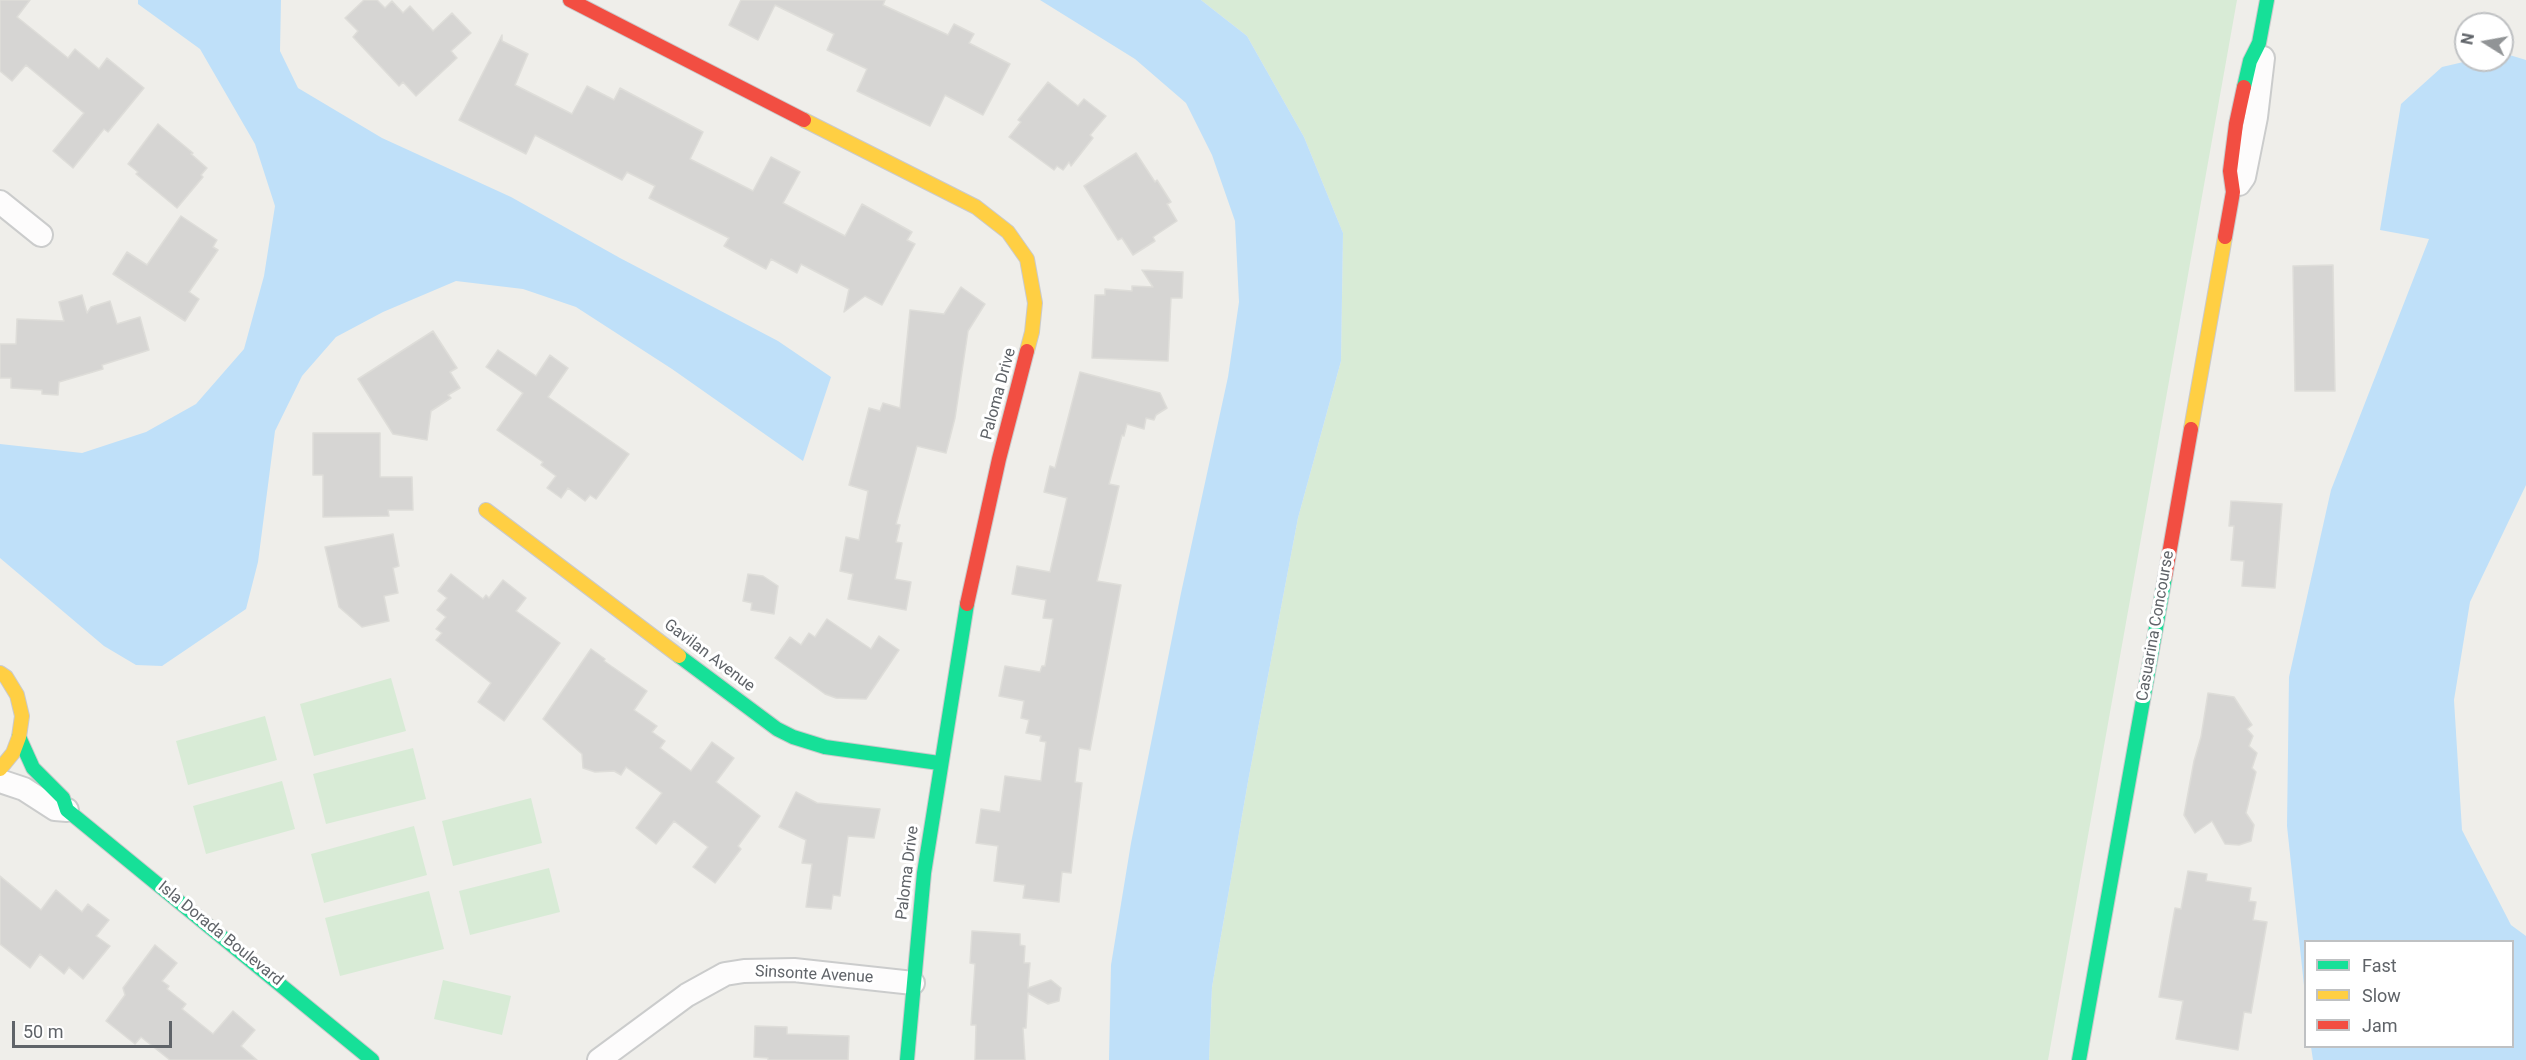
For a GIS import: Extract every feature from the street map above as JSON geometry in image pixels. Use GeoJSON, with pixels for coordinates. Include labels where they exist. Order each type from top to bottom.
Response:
{"type":"FeatureCollection","features":[{"type":"Feature","properties":{"kind":"street","name":"Paloma Drive"},"geometry":{"type":"LineString","coordinates":[[570,0],[976,207],[1008,232],[1027,259],[1035,303],[1032,332],[999,459],[968,600],[939,763],[924,873],[908,1060]]}},
{"type":"Feature","properties":{"kind":"street","name":"Casuarina Concourse"},"geometry":{"type":"LineString","coordinates":[[2079,1060],[2233,192],[2244,177],[2256,117],[2264,63],[2259,44],[2267,0]]}},
{"type":"Feature","properties":{"kind":"street"},"geometry":{"type":"LineString","coordinates":[[0,202],[41,235]]}},
{"type":"Feature","properties":{"kind":"street","name":"Gavilan Avenue"},"geometry":{"type":"LineString","coordinates":[[486,510],[777,729],[825,747],[939,763]]}},
{"type":"Feature","properties":{"kind":"street"},"geometry":{"type":"LineString","coordinates":[[0,672],[17,695],[22,716],[19,737],[13,753],[0,769]]}},
{"type":"Feature","properties":{"kind":"street","name":"Isla Dorada Boulevard"},"geometry":{"type":"LineString","coordinates":[[19,737],[33,768],[63,798],[67,810],[372,1060]]}},
{"type":"Feature","properties":{"kind":"street","name":"Isla Dorada Boulevard"},"geometry":{"type":"LineString","coordinates":[[0,781],[24,789],[55,809],[67,810]]}},
{"type":"Feature","properties":{"kind":"street","name":"Sinsonte Avenue"},"geometry":{"type":"LineString","coordinates":[[599,1060],[687,994],[725,974],[744,971],[794,970],[913,983]]}},
{"type":"Feature","properties":{"kind":"green space"},"geometry":{"type":"Polygon","coordinates":[[[1201,0],[2237,0],[2048,1060],[1209,1060],[1212,987],[1249,776],[1298,518],[1341,361],[1343,233],[1304,137],[1247,36],[1201,0]]]}},
{"type":"Feature","properties":{"kind":"green space"},"geometry":{"type":"Polygon","coordinates":[[[391,678],[406,731],[314,756],[300,704],[391,678]]]}},
{"type":"Feature","properties":{"kind":"green space"},"geometry":{"type":"Polygon","coordinates":[[[265,716],[277,760],[188,785],[176,741],[265,716]]]}},
{"type":"Feature","properties":{"kind":"green space"},"geometry":{"type":"Polygon","coordinates":[[[413,748],[426,799],[326,824],[313,774],[413,748]]]}},
{"type":"Feature","properties":{"kind":"green space"},"geometry":{"type":"Polygon","coordinates":[[[282,781],[295,829],[206,854],[193,806],[282,781]]]}},
{"type":"Feature","properties":{"kind":"green space"},"geometry":{"type":"Polygon","coordinates":[[[531,798],[542,843],[453,866],[442,821],[531,798]]]}},
{"type":"Feature","properties":{"kind":"green space"},"geometry":{"type":"Polygon","coordinates":[[[414,826],[427,875],[324,903],[311,854],[414,826]]]}},
{"type":"Feature","properties":{"kind":"green space"},"geometry":{"type":"Polygon","coordinates":[[[549,868],[560,912],[470,935],[459,891],[549,868]]]}},
{"type":"Feature","properties":{"kind":"green space"},"geometry":{"type":"Polygon","coordinates":[[[429,891],[444,949],[340,976],[325,918],[429,891]]]}},
{"type":"Feature","properties":{"kind":"green space"},"geometry":{"type":"Polygon","coordinates":[[[443,980],[511,996],[502,1035],[434,1019],[443,980]]]}},
{"type":"Feature","properties":{"kind":"water"},"geometry":{"type":"Polygon","coordinates":[[[138,0],[281,0],[280,51],[298,88],[382,138],[511,197],[620,258],[778,341],[831,377],[803,461],[672,369],[576,307],[523,289],[456,281],[383,312],[336,337],[302,376],[275,431],[258,562],[246,609],[162,666],[136,665],[104,646],[0,558],[0,444],[82,453],[146,432],[196,404],[244,349],[264,276],[275,206],[255,144],[200,49],[138,4],[138,0]]]}},
{"type":"Feature","properties":{"kind":"water"},"geometry":{"type":"Polygon","coordinates":[[[1040,0],[1201,0],[1247,36],[1304,137],[1343,233],[1341,361],[1298,518],[1249,776],[1212,987],[1209,1060],[1109,1060],[1111,965],[1131,843],[1181,593],[1228,377],[1239,302],[1235,221],[1212,155],[1186,103],[1135,59],[1040,0]]]}},
{"type":"Feature","properties":{"kind":"water"},"geometry":{"type":"Polygon","coordinates":[[[2514,56],[2526,60],[2526,485],[2470,602],[2454,700],[2462,830],[2511,925],[2526,936],[2526,1060],[2313,1060],[2311,1048],[2514,1048],[2514,940],[2304,940],[2304,986],[2287,826],[2289,677],[2331,490],[2429,239],[2380,230],[2401,104],[2442,67],[2454,64],[2454,72],[2514,72],[2514,56]]]}},
{"type":"Feature","properties":{"kind":"building"},"geometry":{"type":"Polygon","coordinates":[[[0,0],[30,0],[17,17],[68,58],[75,49],[99,69],[107,58],[144,88],[108,132],[104,129],[73,168],[53,151],[84,113],[26,65],[12,81],[0,71],[0,0]]]}},
{"type":"Feature","properties":{"kind":"building"},"geometry":{"type":"Polygon","coordinates":[[[364,0],[377,0],[385,8],[392,1],[403,13],[410,6],[433,31],[452,13],[471,33],[451,51],[457,58],[416,96],[403,82],[399,86],[353,37],[358,31],[345,18],[364,0]]]}},
{"type":"Feature","properties":{"kind":"building"},"geometry":{"type":"Polygon","coordinates":[[[741,0],[885,0],[883,5],[948,35],[954,24],[974,34],[969,43],[1010,64],[983,115],[945,95],[930,126],[857,91],[867,69],[827,50],[834,34],[775,5],[758,40],[729,25],[741,0]]]}},
{"type":"Feature","properties":{"kind":"building"},"geometry":{"type":"Polygon","coordinates":[[[502,35],[502,41],[528,54],[515,85],[572,114],[587,86],[614,100],[620,88],[703,132],[690,159],[753,191],[771,157],[800,172],[783,203],[845,236],[862,204],[912,232],[907,240],[915,244],[882,305],[865,296],[844,312],[849,289],[801,264],[797,273],[771,259],[766,269],[724,246],[729,238],[649,198],[655,186],[627,172],[622,180],[535,135],[526,154],[459,120],[502,35]]]}},
{"type":"Feature","properties":{"kind":"building"},"geometry":{"type":"Polygon","coordinates":[[[1048,82],[1078,106],[1084,99],[1106,116],[1090,135],[1093,138],[1071,166],[1069,162],[1063,170],[1057,166],[1054,170],[1009,137],[1021,122],[1018,120],[1048,82]]]}},
{"type":"Feature","properties":{"kind":"building"},"geometry":{"type":"Polygon","coordinates":[[[158,124],[193,153],[191,154],[207,168],[201,175],[203,177],[177,208],[136,174],[138,172],[128,164],[158,124]]]}},
{"type":"Feature","properties":{"kind":"building"},"geometry":{"type":"Polygon","coordinates":[[[1136,153],[1171,202],[1167,204],[1177,221],[1153,237],[1155,241],[1133,255],[1122,238],[1118,240],[1084,186],[1136,153]]]}},
{"type":"Feature","properties":{"kind":"building"},"geometry":{"type":"Polygon","coordinates":[[[181,216],[217,240],[213,247],[218,250],[189,292],[199,299],[185,321],[113,274],[127,252],[147,265],[181,216]]]}},
{"type":"Feature","properties":{"kind":"building"},"geometry":{"type":"Polygon","coordinates":[[[2333,265],[2335,391],[2295,391],[2293,266],[2333,265]]]}},
{"type":"Feature","properties":{"kind":"building"},"geometry":{"type":"Polygon","coordinates":[[[1142,270],[1183,272],[1182,298],[1171,298],[1168,361],[1092,358],[1095,295],[1105,295],[1105,289],[1132,291],[1132,286],[1153,287],[1142,270]]]}},
{"type":"Feature","properties":{"kind":"building"},"geometry":{"type":"Polygon","coordinates":[[[961,287],[985,304],[968,331],[955,418],[946,453],[917,446],[896,524],[900,525],[896,542],[902,543],[895,579],[911,582],[906,610],[848,599],[853,574],[840,571],[846,537],[859,540],[868,491],[849,485],[869,408],[880,411],[883,403],[900,408],[910,310],[944,314],[961,287]]]}},
{"type":"Feature","properties":{"kind":"building"},"geometry":{"type":"Polygon","coordinates":[[[82,295],[87,313],[91,307],[110,301],[117,324],[140,317],[149,350],[102,365],[103,369],[59,382],[58,395],[42,394],[42,390],[11,388],[11,378],[0,378],[0,344],[16,344],[17,319],[64,321],[59,302],[82,295]]]}},
{"type":"Feature","properties":{"kind":"building"},"geometry":{"type":"Polygon","coordinates":[[[433,331],[457,368],[450,372],[460,388],[448,395],[451,398],[431,411],[427,440],[393,434],[358,379],[433,331]]]}},
{"type":"Feature","properties":{"kind":"building"},"geometry":{"type":"Polygon","coordinates":[[[498,350],[536,376],[550,355],[568,368],[548,397],[629,454],[596,499],[590,495],[585,501],[568,488],[561,498],[547,488],[556,476],[541,465],[543,462],[497,430],[523,393],[486,367],[498,350]]]}},
{"type":"Feature","properties":{"kind":"building"},"geometry":{"type":"Polygon","coordinates":[[[1080,372],[1160,393],[1167,408],[1156,415],[1154,420],[1146,418],[1144,429],[1127,424],[1109,484],[1119,486],[1097,581],[1121,585],[1090,750],[1079,748],[1075,782],[1082,783],[1071,873],[1062,872],[1059,902],[1023,898],[1025,885],[994,881],[998,846],[976,843],[981,809],[1000,812],[1005,776],[1041,781],[1046,742],[1040,741],[1041,736],[1026,733],[1029,720],[1021,718],[1024,701],[999,696],[1005,666],[1040,672],[1042,666],[1045,666],[1053,619],[1043,618],[1046,600],[1012,594],[1017,566],[1050,572],[1067,498],[1044,492],[1050,466],[1055,468],[1080,372]]]}},
{"type":"Feature","properties":{"kind":"building"},"geometry":{"type":"Polygon","coordinates":[[[313,433],[380,433],[380,477],[412,477],[413,510],[388,510],[389,516],[323,517],[323,475],[313,475],[313,433]]]}},
{"type":"Feature","properties":{"kind":"building"},"geometry":{"type":"Polygon","coordinates":[[[2231,501],[2282,504],[2275,588],[2242,586],[2244,561],[2231,560],[2234,526],[2229,526],[2231,501]]]}},
{"type":"Feature","properties":{"kind":"building"},"geometry":{"type":"Polygon","coordinates":[[[393,534],[399,566],[393,568],[398,593],[384,596],[389,621],[362,627],[339,607],[325,547],[393,534]]]}},
{"type":"Feature","properties":{"kind":"building"},"geometry":{"type":"Polygon","coordinates":[[[451,574],[483,599],[486,595],[489,598],[503,580],[526,598],[516,611],[560,643],[504,721],[478,702],[491,683],[436,640],[442,633],[436,629],[446,617],[437,610],[447,598],[438,591],[451,574]]]}},
{"type":"Feature","properties":{"kind":"building"},"geometry":{"type":"Polygon","coordinates":[[[748,574],[763,576],[778,586],[774,614],[751,610],[752,603],[743,601],[748,574]]]}},
{"type":"Feature","properties":{"kind":"building"},"geometry":{"type":"Polygon","coordinates":[[[827,619],[871,649],[879,636],[899,650],[866,699],[836,698],[825,694],[775,658],[790,637],[801,645],[809,633],[815,637],[827,619]]]}},
{"type":"Feature","properties":{"kind":"building"},"geometry":{"type":"Polygon","coordinates":[[[591,649],[605,659],[604,661],[647,691],[634,710],[657,726],[652,732],[665,741],[660,748],[691,771],[712,742],[734,758],[716,782],[760,816],[738,846],[741,849],[715,883],[693,867],[708,847],[674,821],[656,844],[636,828],[662,793],[626,767],[621,775],[614,771],[595,772],[583,768],[582,754],[543,719],[591,649]]]}},
{"type":"Feature","properties":{"kind":"building"},"geometry":{"type":"Polygon","coordinates":[[[2208,693],[2234,697],[2252,725],[2247,729],[2253,736],[2249,746],[2257,753],[2252,768],[2256,772],[2246,813],[2254,825],[2251,841],[2239,845],[2225,844],[2212,821],[2195,833],[2184,815],[2208,693]]]}},
{"type":"Feature","properties":{"kind":"building"},"geometry":{"type":"Polygon","coordinates":[[[796,792],[817,803],[880,809],[874,838],[848,836],[840,896],[833,895],[831,909],[806,907],[812,864],[802,863],[806,840],[779,827],[796,792]]]}},
{"type":"Feature","properties":{"kind":"building"},"geometry":{"type":"Polygon","coordinates":[[[2188,871],[2207,874],[2206,881],[2251,888],[2249,901],[2256,902],[2253,920],[2267,922],[2251,1013],[2244,1012],[2238,1050],[2176,1039],[2183,1001],[2159,997],[2175,908],[2181,909],[2188,871]]]}},
{"type":"Feature","properties":{"kind":"building"},"geometry":{"type":"Polygon","coordinates":[[[0,876],[41,910],[56,890],[82,912],[88,904],[109,920],[96,936],[110,946],[83,979],[69,967],[64,974],[40,954],[30,968],[0,944],[0,876]]]}},
{"type":"Feature","properties":{"kind":"building"},"geometry":{"type":"Polygon","coordinates":[[[972,931],[1020,934],[1020,945],[1025,946],[1024,963],[1030,963],[1028,988],[1051,980],[1061,988],[1059,1001],[1048,1004],[1028,993],[1026,1028],[1023,1028],[1025,1060],[975,1060],[976,1025],[971,1025],[975,964],[970,963],[972,931]]]}},
{"type":"Feature","properties":{"kind":"building"},"geometry":{"type":"Polygon","coordinates":[[[155,945],[177,963],[162,981],[169,986],[167,989],[186,1004],[182,1009],[213,1034],[233,1011],[255,1030],[241,1046],[257,1060],[170,1060],[141,1037],[135,1044],[106,1021],[125,995],[123,988],[155,945]]]}},
{"type":"Feature","properties":{"kind":"building"},"geometry":{"type":"Polygon","coordinates":[[[755,1026],[787,1027],[787,1034],[849,1036],[848,1060],[768,1060],[768,1058],[754,1057],[755,1026]]]}},
{"type":"Feature","properties":{"kind":"traffic: fast"},"geometry":{"type":"LineString","coordinates":[[2244,87],[2250,61],[2259,43],[2267,0]]}},
{"type":"Feature","properties":{"kind":"traffic: fast"},"geometry":{"type":"LineString","coordinates":[[2079,1060],[2165,577]]}},
{"type":"Feature","properties":{"kind":"traffic: fast"},"geometry":{"type":"LineString","coordinates":[[907,1060],[924,873],[967,604]]}},
{"type":"Feature","properties":{"kind":"traffic: fast"},"geometry":{"type":"LineString","coordinates":[[679,656],[777,729],[793,737],[825,747],[939,763]]}},
{"type":"Feature","properties":{"kind":"traffic: fast"},"geometry":{"type":"LineString","coordinates":[[19,737],[33,768],[63,798],[67,810],[372,1060]]}},
{"type":"Feature","properties":{"kind":"traffic: slow"},"geometry":{"type":"LineString","coordinates":[[804,120],[976,207],[1008,232],[1027,259],[1035,303],[1032,332],[1027,351]]}},
{"type":"Feature","properties":{"kind":"traffic: slow"},"geometry":{"type":"LineString","coordinates":[[2191,429],[2225,237]]}},
{"type":"Feature","properties":{"kind":"traffic: slow"},"geometry":{"type":"LineString","coordinates":[[486,510],[679,656]]}},
{"type":"Feature","properties":{"kind":"traffic: slow"},"geometry":{"type":"LineString","coordinates":[[0,673],[6,677],[17,695],[22,716],[19,737],[13,753],[0,769]]}},
{"type":"Feature","properties":{"kind":"traffic: jam"},"geometry":{"type":"LineString","coordinates":[[570,0],[804,120]]}},
{"type":"Feature","properties":{"kind":"traffic: jam"},"geometry":{"type":"LineString","coordinates":[[2225,237],[2233,192],[2230,171],[2236,124],[2244,87]]}},
{"type":"Feature","properties":{"kind":"traffic: jam"},"geometry":{"type":"LineString","coordinates":[[967,604],[999,459],[1027,351]]}},
{"type":"Feature","properties":{"kind":"traffic: jam"},"geometry":{"type":"LineString","coordinates":[[2165,577],[2191,429]]}}]}
